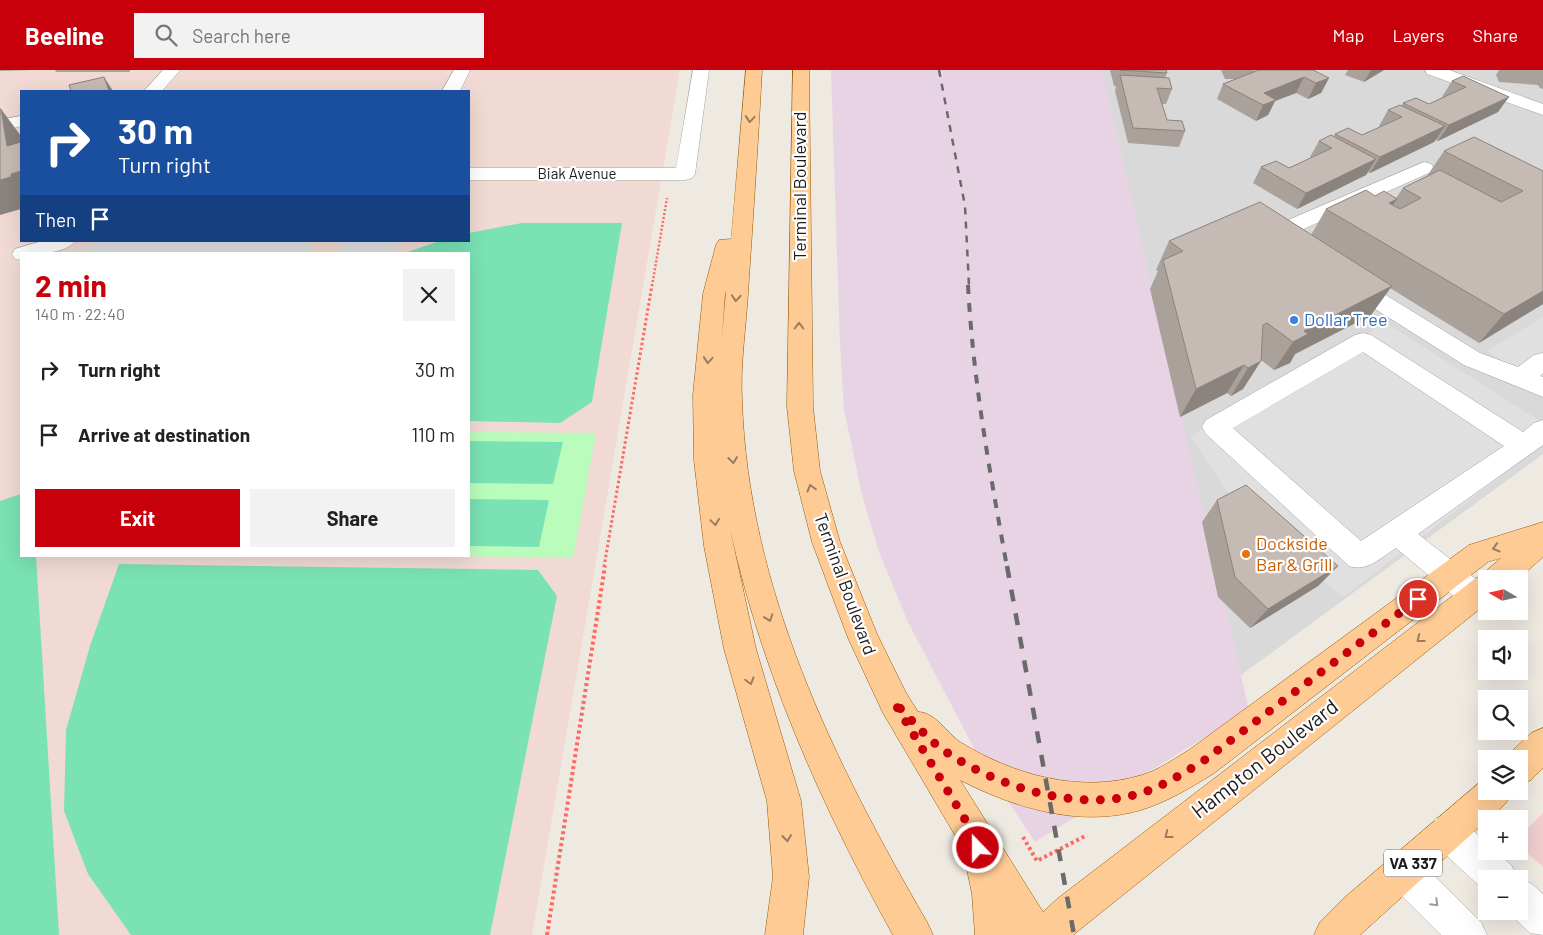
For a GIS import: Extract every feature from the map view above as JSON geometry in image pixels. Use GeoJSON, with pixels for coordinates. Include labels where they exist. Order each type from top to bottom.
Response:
{"type":"FeatureCollection","features":[{"type":"Feature","properties":{"kind":"main road"},"geometry":{"type":"LineString","coordinates":[[754,70],[744,176],[729,398],[731,441],[739,506],[757,586],[791,681],[834,788],[880,879],[914,935]]}},
{"type":"Feature","properties":{"kind":"main road","name":"Terminal Boulevard"},"geometry":{"type":"LineString","coordinates":[[801,70],[800,407],[807,471],[826,542],[863,638],[894,702],[1036,935]]}},
{"type":"Feature","properties":{"kind":"main road"},"geometry":{"type":"LineString","coordinates":[[744,176],[714,294],[705,395],[706,460],[718,546],[740,649],[784,801],[792,877],[784,935]]}},
{"type":"Feature","properties":{"kind":"main road"},"geometry":{"type":"LineString","coordinates":[[894,702],[945,751],[989,776],[1013,786],[1061,798],[1097,799],[1132,796],[1164,785],[1202,762],[1479,553],[1543,534]]}},
{"type":"Feature","properties":{"kind":"main road","name":"Hampton Boulevard"},"geometry":{"type":"LineString","coordinates":[[1507,570],[1543,540]]}},
{"type":"Feature","properties":{"kind":"main road","name":"Hampton Boulevard"},"geometry":{"type":"LineString","coordinates":[[1046,935],[1070,912],[1478,593]]}},
{"type":"Feature","properties":{"kind":"main road"},"geometry":{"type":"LineString","coordinates":[[1528,759],[1543,744]]}},
{"type":"Feature","properties":{"kind":"main road","name":"VA 337"},"geometry":{"type":"LineString","coordinates":[[1349,927],[1403,871],[1484,800]]}},
{"type":"Feature","properties":{"kind":"main road"},"geometry":{"type":"LineString","coordinates":[[972,831],[992,894],[994,935]]}},
{"type":"Feature","properties":{"kind":"street"},"geometry":{"type":"LineString","coordinates":[[154,90],[172,70]]}},
{"type":"Feature","properties":{"kind":"street"},"geometry":{"type":"LineString","coordinates":[[452,90],[462,70]]}},
{"type":"Feature","properties":{"kind":"street"},"geometry":{"type":"LineString","coordinates":[[677,174],[701,70]]}},
{"type":"Feature","properties":{"kind":"street"},"geometry":{"type":"LineString","coordinates":[[1433,70],[1543,110]]}},
{"type":"Feature","properties":{"kind":"street"},"geometry":{"type":"LineString","coordinates":[[0,126],[20,120]]}},
{"type":"Feature","properties":{"kind":"street"},"geometry":{"type":"LineString","coordinates":[[1297,250],[1272,235],[1424,168]]}},
{"type":"Feature","properties":{"kind":"street","name":"Biak Avenue"},"geometry":{"type":"LineString","coordinates":[[470,174],[677,174]]}},
{"type":"Feature","properties":{"kind":"street"},"geometry":{"type":"LineString","coordinates":[[30,252],[62,242]]}},
{"type":"Feature","properties":{"kind":"street"},"geometry":{"type":"LineString","coordinates":[[1331,271],[1472,359],[1521,377],[1543,388]]}},
{"type":"Feature","properties":{"kind":"street"},"geometry":{"type":"LineString","coordinates":[[1364,340],[1533,438],[1397,533],[1359,557],[1215,428],[1364,340]]}},
{"type":"Feature","properties":{"kind":"street"},"geometry":{"type":"LineString","coordinates":[[1521,377],[1543,361]]}},
{"type":"Feature","properties":{"kind":"street"},"geometry":{"type":"LineString","coordinates":[[1397,533],[1449,576],[1478,585]]}},
{"type":"Feature","properties":{"kind":"street"},"geometry":{"type":"LineString","coordinates":[[1448,832],[1489,870]]}},
{"type":"Feature","properties":{"kind":"street"},"geometry":{"type":"LineString","coordinates":[[1403,871],[1468,935]]}},
{"type":"Feature","properties":{"kind":"street"},"geometry":{"type":"LineString","coordinates":[[1528,906],[1543,920]]}},
{"type":"Feature","properties":{"kind":"path"},"geometry":{"type":"LineString","coordinates":[[547,935],[622,455],[677,174]]}},
{"type":"Feature","properties":{"kind":"path"},"geometry":{"type":"LineString","coordinates":[[1023,837],[1037,861],[1092,832]]}},
{"type":"Feature","properties":{"kind":"shaded area"},"geometry":{"type":"Polygon","coordinates":[[[0,70],[680,70],[532,935],[0,935],[0,70]]]}},
{"type":"Feature","properties":{"kind":"shaded area"},"geometry":{"type":"Polygon","coordinates":[[[831,70],[1102,70],[1249,710],[1035,842],[976,752],[908,622],[879,552],[862,495],[844,409],[840,344],[831,70]]]}},
{"type":"Feature","properties":{"kind":"shaded area"},"geometry":{"type":"Polygon","coordinates":[[[1094,70],[1543,70],[1543,454],[1241,675],[1094,70]]]}},
{"type":"Feature","properties":{"kind":"shaded area"},"geometry":{"type":"Polygon","coordinates":[[[99,242],[309,242],[313,252],[68,252],[99,242]]]}},
{"type":"Feature","properties":{"kind":"shaded area"},"geometry":{"type":"Polygon","coordinates":[[[338,242],[405,242],[390,252],[343,252],[338,242]]]}},
{"type":"Feature","properties":{"kind":"shaded area"},"geometry":{"type":"Polygon","coordinates":[[[1543,317],[1543,386],[1487,351],[1543,317]]]}},
{"type":"Feature","properties":{"kind":"shaded area"},"geometry":{"type":"Polygon","coordinates":[[[1386,323],[1543,423],[1543,444],[1343,597],[1237,506],[1190,436],[1386,323]]]}},
{"type":"Feature","properties":{"kind":"shaded area"},"geometry":{"type":"Polygon","coordinates":[[[1543,813],[1543,867],[1528,854],[1528,828],[1543,813]]]}},
{"type":"Feature","properties":{"kind":"green space"},"geometry":{"type":"Polygon","coordinates":[[[522,223],[622,223],[592,402],[560,423],[470,421],[470,252],[407,252],[437,242],[470,242],[470,233],[522,223]]]}},
{"type":"Feature","properties":{"kind":"green space"},"geometry":{"type":"Polygon","coordinates":[[[470,432],[596,433],[573,558],[470,556],[470,432]]]}},
{"type":"Feature","properties":{"kind":"green space"},"geometry":{"type":"Polygon","coordinates":[[[470,441],[563,442],[553,484],[470,483],[470,441]]]}},
{"type":"Feature","properties":{"kind":"green space"},"geometry":{"type":"Polygon","coordinates":[[[20,494],[20,557],[36,557],[59,935],[0,935],[0,501],[20,494]]]}},
{"type":"Feature","properties":{"kind":"green space"},"geometry":{"type":"Polygon","coordinates":[[[470,499],[549,500],[539,547],[470,546],[470,499]]]}},
{"type":"Feature","properties":{"kind":"green space"},"geometry":{"type":"Polygon","coordinates":[[[119,564],[538,570],[557,596],[490,935],[131,935],[88,874],[64,811],[66,730],[90,646],[119,564]]]}},
{"type":"Feature","properties":{"kind":"building"},"geometry":{"type":"Polygon","coordinates":[[[1119,70],[1166,70],[1167,73],[1119,70]]]}},
{"type":"Feature","properties":{"kind":"building"},"geometry":{"type":"Polygon","coordinates":[[[1259,70],[1313,70],[1329,78],[1316,83],[1304,77],[1264,93],[1276,100],[1263,105],[1223,84],[1259,70]]]}},
{"type":"Feature","properties":{"kind":"building"},"geometry":{"type":"Polygon","coordinates":[[[1120,75],[1169,78],[1172,89],[1157,88],[1167,120],[1182,121],[1185,131],[1133,128],[1120,75]]]}},
{"type":"Feature","properties":{"kind":"building"},"geometry":{"type":"Polygon","coordinates":[[[1463,76],[1509,97],[1449,125],[1403,103],[1416,98],[1429,104],[1466,87],[1452,81],[1463,76]]]}},
{"type":"Feature","properties":{"kind":"building"},"geometry":{"type":"Polygon","coordinates":[[[104,77],[109,90],[71,90],[69,85],[104,77]]]}},
{"type":"Feature","properties":{"kind":"building"},"geometry":{"type":"Polygon","coordinates":[[[1400,105],[1445,126],[1380,157],[1335,134],[1348,128],[1362,135],[1402,117],[1388,110],[1400,105]]]}},
{"type":"Feature","properties":{"kind":"building"},"geometry":{"type":"Polygon","coordinates":[[[1,109],[7,146],[20,142],[20,171],[11,174],[11,177],[0,180],[1,109]]]}},
{"type":"Feature","properties":{"kind":"building"},"geometry":{"type":"Polygon","coordinates":[[[1331,135],[1376,159],[1306,193],[1261,167],[1276,161],[1289,168],[1332,148],[1319,141],[1331,135]]]}},
{"type":"Feature","properties":{"kind":"building"},"geometry":{"type":"Polygon","coordinates":[[[1474,137],[1543,171],[1543,291],[1504,314],[1326,209],[1366,190],[1375,196],[1384,191],[1397,199],[1389,203],[1400,209],[1421,198],[1403,188],[1440,170],[1501,202],[1523,191],[1444,151],[1474,137]]]}},
{"type":"Feature","properties":{"kind":"building"},"geometry":{"type":"Polygon","coordinates":[[[1260,202],[1392,286],[1304,331],[1308,334],[1293,342],[1267,323],[1263,325],[1261,361],[1248,368],[1244,365],[1196,389],[1163,260],[1183,251],[1169,241],[1260,202]]]}},
{"type":"Feature","properties":{"kind":"building"},"geometry":{"type":"Polygon","coordinates":[[[1246,485],[1338,566],[1268,609],[1235,577],[1217,500],[1246,485]]]}},
{"type":"Feature","properties":{"kind":"railway"},"geometry":{"type":"LineString","coordinates":[[939,70],[965,206],[969,286]]}},
{"type":"Feature","properties":{"kind":"railway"},"geometry":{"type":"LineString","coordinates":[[968,285],[978,392],[1007,567]]}},
{"type":"Feature","properties":{"kind":"railway"},"geometry":{"type":"LineString","coordinates":[[1007,566],[1074,935]]}},
{"type":"Feature","properties":{"kind":"place","name":"Dollar Tree"},"geometry":{"type":"Point","coordinates":[1294,320]}},
{"type":"Feature","properties":{"kind":"place","name":"Dockside Bar & Grill"},"geometry":{"type":"Point","coordinates":[1246,554]}},
{"type":"Feature","properties":{"kind":"route"},"geometry":{"type":"LineString","coordinates":[[978,848],[972,831],[894,702],[945,751],[989,776],[1021,789],[1061,798],[1097,799],[1132,796],[1164,785],[1202,762],[1418,599]]}}]}
